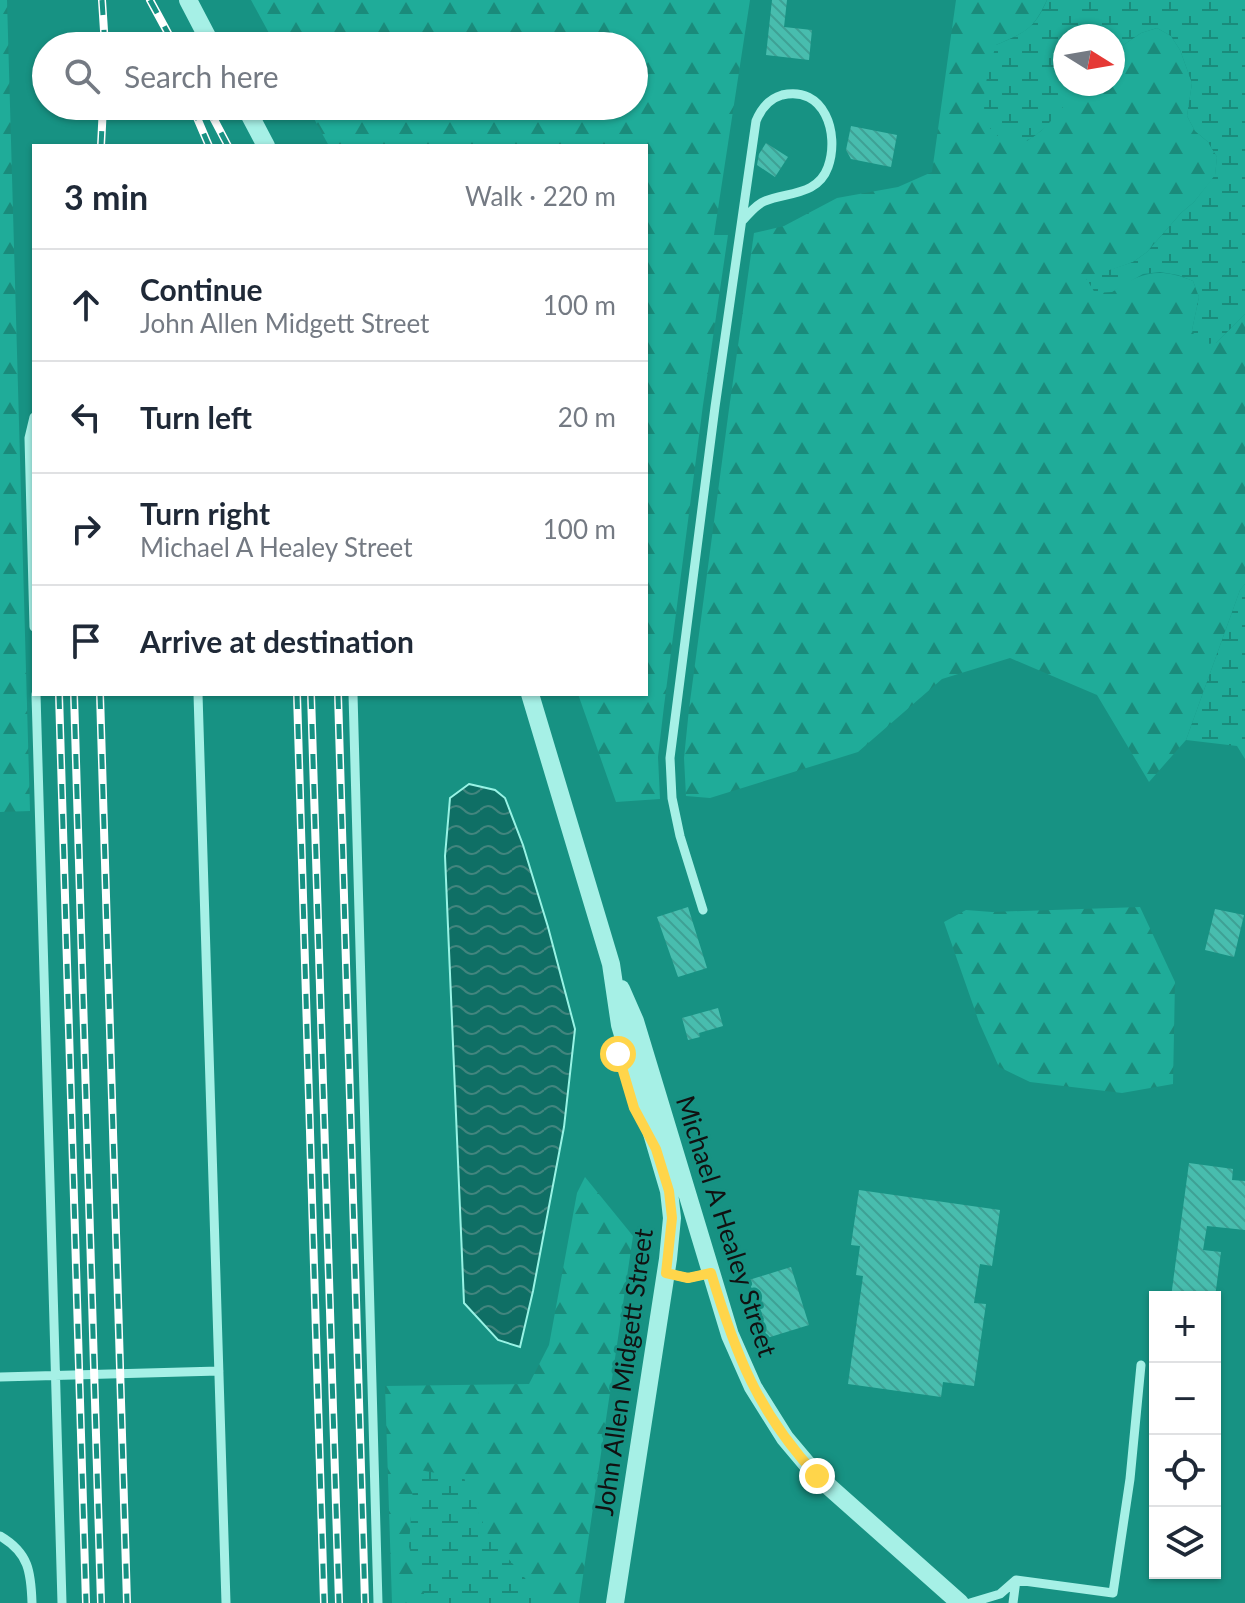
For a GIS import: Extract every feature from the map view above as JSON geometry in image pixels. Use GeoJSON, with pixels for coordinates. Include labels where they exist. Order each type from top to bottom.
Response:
{"type":"FeatureCollection","features":[{"type":"Feature","properties":{"kind":"street"},"geometry":{"type":"LineString","coordinates":[[188,0],[205,32]]}},
{"type":"Feature","properties":{"kind":"street"},"geometry":{"type":"LineString","coordinates":[[252,120],[265,144]]}},
{"type":"Feature","properties":{"kind":"street"},"geometry":{"type":"LineString","coordinates":[[531,696],[628,1023]]}},
{"type":"Feature","properties":{"kind":"street","name":"John Allen Midgett Street"},"geometry":{"type":"LineString","coordinates":[[616,1602],[671,1233],[669,1191],[656,1149],[628,1023]]}},
{"type":"Feature","properties":{"kind":"street","name":"Michael A Healey Street"},"geometry":{"type":"LineString","coordinates":[[628,1023],[730,1335],[764,1408],[808,1466],[839,1497],[960,1603]]}},
{"type":"Feature","properties":{"kind":"lane"},"geometry":{"type":"LineString","coordinates":[[703,910],[680,836],[672,798],[670,758],[713,423],[756,121],[761,109],[775,97],[793,93],[809,96],[823,109],[831,129],[829,165],[822,180],[808,190],[763,201],[742,221]]}},
{"type":"Feature","properties":{"kind":"lane"},"geometry":{"type":"LineString","coordinates":[[32,425],[29,438],[32,551]]}},
{"type":"Feature","properties":{"kind":"lane"},"geometry":{"type":"LineString","coordinates":[[36,696],[62,1603]]}},
{"type":"Feature","properties":{"kind":"lane"},"geometry":{"type":"LineString","coordinates":[[198,696],[226,1603]]}},
{"type":"Feature","properties":{"kind":"lane"},"geometry":{"type":"LineString","coordinates":[[353,696],[378,1603]]}},
{"type":"Feature","properties":{"kind":"lane"},"geometry":{"type":"LineString","coordinates":[[666,1273],[688,1278],[711,1273]]}},
{"type":"Feature","properties":{"kind":"lane"},"geometry":{"type":"LineString","coordinates":[[970,1603],[1000,1594],[1016,1580],[1113,1593],[1132,1465],[1141,1365]]}},
{"type":"Feature","properties":{"kind":"lane"},"geometry":{"type":"LineString","coordinates":[[0,1377],[219,1371]]}},
{"type":"Feature","properties":{"kind":"lane"},"geometry":{"type":"LineString","coordinates":[[0,1536],[15,1547],[26,1562],[31,1577],[32,1603]]}},
{"type":"Feature","properties":{"kind":"lane"},"geometry":{"type":"LineString","coordinates":[[1013,1603],[1016,1580]]}},
{"type":"Feature","properties":{"kind":"green space"},"geometry":{"type":"Polygon","coordinates":[[[0,0],[7,0],[30,811],[0,812],[0,0]]]}},
{"type":"Feature","properties":{"kind":"green space"},"geometry":{"type":"Polygon","coordinates":[[[251,0],[750,0],[714,235],[728,235],[664,706],[658,757],[660,799],[616,802],[579,696],[648,696],[648,144],[328,144],[315,120],[648,120],[648,32],[268,32],[251,0]]]}},
{"type":"Feature","properties":{"kind":"green space"},"geometry":{"type":"Polygon","coordinates":[[[956,0],[1047,0],[1028,29],[996,45],[1027,141],[1041,131],[1071,96],[1125,96],[1125,44],[1141,33],[1157,28],[1171,36],[1180,50],[1192,83],[1187,116],[1195,131],[1208,142],[1217,157],[1215,176],[1147,252],[1133,262],[1086,279],[1112,292],[1132,280],[1151,274],[1170,274],[1193,281],[1199,297],[1192,330],[1216,343],[1245,314],[1245,584],[1240,590],[1186,740],[1149,782],[1097,695],[1010,658],[942,679],[858,752],[710,798],[686,796],[684,758],[689,709],[754,233],[784,226],[837,198],[898,187],[932,172],[956,0]]]}},
{"type":"Feature","properties":{"kind":"green space"},"geometry":{"type":"Polygon","coordinates":[[[1047,0],[1245,0],[1245,314],[1216,343],[1199,345],[1192,330],[1199,297],[1193,281],[1160,272],[1143,274],[1112,292],[1095,293],[1086,278],[1133,262],[1147,252],[1215,175],[1217,157],[1208,142],[1195,131],[1187,116],[1192,83],[1180,50],[1171,36],[1157,28],[1141,33],[1125,44],[1125,24],[1053,24],[1053,96],[1071,96],[1051,121],[1030,139],[1006,140],[995,133],[984,111],[989,69],[996,45],[1028,29],[1047,0]]]}},
{"type":"Feature","properties":{"kind":"green space"},"geometry":{"type":"Polygon","coordinates":[[[1245,584],[1245,759],[1237,746],[1186,740],[1240,590],[1245,584]]]}},
{"type":"Feature","properties":{"kind":"green space"},"geometry":{"type":"Polygon","coordinates":[[[1140,907],[1175,982],[1173,1084],[1122,1093],[1030,1082],[999,1067],[979,1022],[944,922],[966,910],[992,912],[1140,907]]]}},
{"type":"Feature","properties":{"kind":"green space"},"geometry":{"type":"Polygon","coordinates":[[[585,1177],[633,1236],[579,1603],[392,1603],[385,1386],[529,1384],[549,1345],[577,1193],[585,1177]]]}},
{"type":"Feature","properties":{"kind":"green space"},"geometry":{"type":"Polygon","coordinates":[[[414,1469],[464,1478],[488,1535],[530,1584],[540,1603],[427,1603],[409,1547],[414,1469]]]}},
{"type":"Feature","properties":{"kind":"water"},"geometry":{"type":"Polygon","coordinates":[[[469,784],[495,790],[505,798],[548,927],[575,1029],[564,1127],[520,1347],[498,1340],[464,1303],[445,856],[450,798],[469,784]]]}},
{"type":"Feature","properties":{"kind":"building"},"geometry":{"type":"Polygon","coordinates":[[[772,0],[787,0],[784,27],[812,30],[809,60],[766,55],[772,0]]]}},
{"type":"Feature","properties":{"kind":"building"},"geometry":{"type":"Polygon","coordinates":[[[851,126],[897,135],[891,167],[851,159],[846,150],[851,126]]]}},
{"type":"Feature","properties":{"kind":"building"},"geometry":{"type":"Polygon","coordinates":[[[766,143],[788,157],[775,177],[757,165],[766,143]]]}},
{"type":"Feature","properties":{"kind":"building"},"geometry":{"type":"Polygon","coordinates":[[[688,907],[707,968],[678,977],[657,917],[688,907]]]}},
{"type":"Feature","properties":{"kind":"building"},"geometry":{"type":"Polygon","coordinates":[[[1215,909],[1244,915],[1234,957],[1205,950],[1215,909]]]}},
{"type":"Feature","properties":{"kind":"building"},"geometry":{"type":"Polygon","coordinates":[[[718,1008],[723,1026],[699,1033],[700,1037],[688,1040],[682,1018],[718,1008]]]}},
{"type":"Feature","properties":{"kind":"building"},"geometry":{"type":"Polygon","coordinates":[[[1189,1163],[1233,1169],[1232,1180],[1245,1181],[1245,1230],[1207,1226],[1203,1250],[1221,1252],[1216,1291],[1172,1291],[1189,1163]]]}},
{"type":"Feature","properties":{"kind":"building"},"geometry":{"type":"Polygon","coordinates":[[[859,1190],[1000,1210],[992,1266],[980,1264],[974,1303],[986,1304],[974,1386],[943,1382],[941,1397],[848,1384],[863,1276],[856,1275],[860,1246],[851,1245],[859,1190]]]}},
{"type":"Feature","properties":{"kind":"building"},"geometry":{"type":"Polygon","coordinates":[[[791,1267],[809,1325],[767,1338],[749,1280],[791,1267]]]}},
{"type":"Feature","properties":{"kind":"railway"},"geometry":{"type":"LineString","coordinates":[[102,0],[104,32]]}},
{"type":"Feature","properties":{"kind":"railway"},"geometry":{"type":"LineString","coordinates":[[150,0],[167,32]]}},
{"type":"Feature","properties":{"kind":"railway"},"geometry":{"type":"LineString","coordinates":[[101,144],[102,120]]}},
{"type":"Feature","properties":{"kind":"railway"},"geometry":{"type":"LineString","coordinates":[[198,120],[208,144]]}},
{"type":"Feature","properties":{"kind":"railway"},"geometry":{"type":"LineString","coordinates":[[214,120],[227,144]]}},
{"type":"Feature","properties":{"kind":"railway"},"geometry":{"type":"LineString","coordinates":[[59,696],[86,1603]]}},
{"type":"Feature","properties":{"kind":"railway"},"geometry":{"type":"LineString","coordinates":[[74,696],[101,1603]]}},
{"type":"Feature","properties":{"kind":"railway"},"geometry":{"type":"LineString","coordinates":[[100,696],[127,1603]]}},
{"type":"Feature","properties":{"kind":"railway"},"geometry":{"type":"LineString","coordinates":[[297,696],[324,1603]]}},
{"type":"Feature","properties":{"kind":"railway"},"geometry":{"type":"LineString","coordinates":[[311,696],[339,1603]]}},
{"type":"Feature","properties":{"kind":"railway"},"geometry":{"type":"LineString","coordinates":[[338,696],[365,1603]]}},
{"type":"Feature","properties":{"kind":"route"},"geometry":{"type":"LineString","coordinates":[[618,1054],[634,1108],[656,1149],[669,1191],[672,1218],[666,1273],[688,1278],[711,1273],[730,1335],[753,1387],[785,1438],[817,1476]]}}]}
